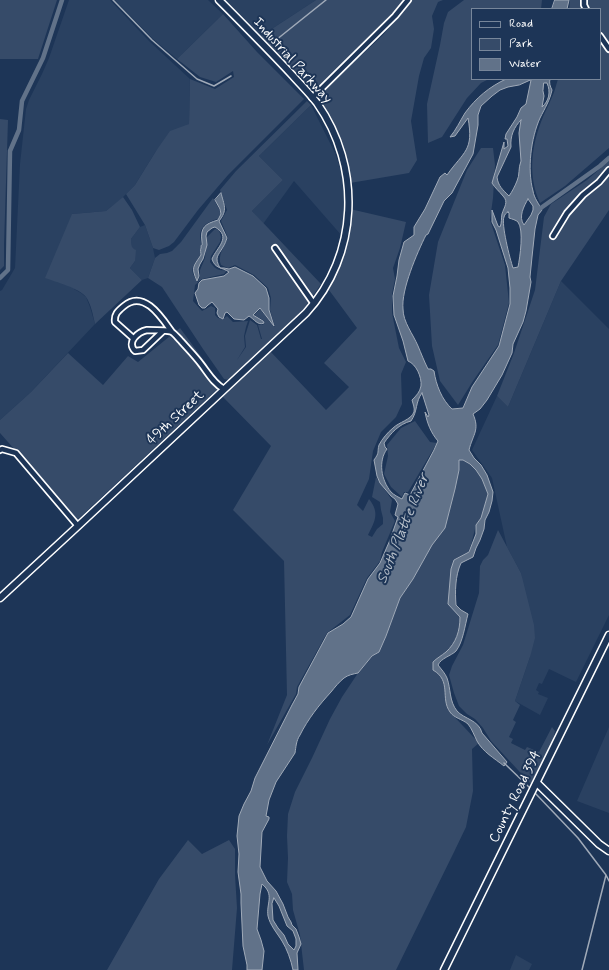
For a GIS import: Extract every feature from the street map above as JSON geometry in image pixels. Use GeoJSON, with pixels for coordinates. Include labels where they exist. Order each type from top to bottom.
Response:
{"type":"FeatureCollection","features":[{"type":"Feature","properties":{"kind":"street","name":"Industrial Parkway"},"geometry":{"type":"LineString","coordinates":[[219,0],[312,98],[331,128],[340,148],[348,186],[348,220],[344,239]]}},
{"type":"Feature","properties":{"kind":"street"},"geometry":{"type":"LineString","coordinates":[[312,98],[392,19],[408,0]]}},
{"type":"Feature","properties":{"kind":"street"},"geometry":{"type":"LineString","coordinates":[[601,37],[609,49]]}},
{"type":"Feature","properties":{"kind":"street"},"geometry":{"type":"LineString","coordinates":[[553,236],[567,213],[599,182],[609,170]]}},
{"type":"Feature","properties":{"kind":"street","name":"49th Street"},"geometry":{"type":"LineString","coordinates":[[0,598],[314,304],[332,276],[344,239]]}},
{"type":"Feature","properties":{"kind":"street"},"geometry":{"type":"LineString","coordinates":[[275,248],[314,304]]}},
{"type":"Feature","properties":{"kind":"street"},"geometry":{"type":"LineString","coordinates":[[134,338],[115,322],[114,317],[125,305],[133,301],[142,301],[147,303],[162,318],[172,332],[196,358],[210,378],[224,389]]}},
{"type":"Feature","properties":{"kind":"street"},"geometry":{"type":"LineString","coordinates":[[163,331],[143,350],[135,351],[131,348],[134,338],[147,330],[163,331],[172,332]]}},
{"type":"Feature","properties":{"kind":"street"},"geometry":{"type":"LineString","coordinates":[[0,450],[2,449],[16,453],[78,526]]}},
{"type":"Feature","properties":{"kind":"street","name":"County Road 394"},"geometry":{"type":"LineString","coordinates":[[444,970],[609,635]]}},
{"type":"Feature","properties":{"kind":"street"},"geometry":{"type":"LineString","coordinates":[[537,783],[599,844],[609,851]]}},
{"type":"Feature","properties":{"kind":"shaded area"},"geometry":{"type":"Polygon","coordinates":[[[69,0],[110,0],[149,41],[190,79],[189,124],[156,151],[135,185],[106,211],[72,214],[74,289],[86,297],[95,324],[31,392],[0,420],[0,291],[15,268],[20,164],[26,109],[49,58],[69,0]]]}},
{"type":"Feature","properties":{"kind":"shaded area"},"geometry":{"type":"Polygon","coordinates":[[[115,0],[208,0],[223,14],[177,59],[153,39],[115,0]]]}},
{"type":"Feature","properties":{"kind":"shaded area"},"geometry":{"type":"Polygon","coordinates":[[[225,0],[316,0],[261,36],[225,0]]]}},
{"type":"Feature","properties":{"kind":"shaded area"},"geometry":{"type":"Polygon","coordinates":[[[311,105],[335,153],[346,185],[342,236],[294,181],[263,224],[252,211],[283,180],[259,156],[311,105]]]}},
{"type":"Feature","properties":{"kind":"shaded area"},"geometry":{"type":"Polygon","coordinates":[[[145,225],[155,258],[148,278],[142,280],[130,268],[135,261],[131,246],[131,239],[140,227],[145,225]]]}},
{"type":"Feature","properties":{"kind":"shaded area"},"geometry":{"type":"Polygon","coordinates":[[[561,281],[609,329],[609,615],[576,682],[549,669],[542,684],[539,683],[536,690],[539,692],[538,694],[548,698],[540,715],[515,701],[530,657],[521,573],[507,547],[492,478],[472,450],[497,396],[508,407],[561,281]]]}},
{"type":"Feature","properties":{"kind":"shaded area"},"geometry":{"type":"Polygon","coordinates":[[[609,727],[609,813],[577,801],[609,727]]]}},
{"type":"Feature","properties":{"kind":"shaded area"},"geometry":{"type":"Polygon","coordinates":[[[516,955],[532,964],[529,970],[510,970],[516,955]]]}},
{"type":"Feature","properties":{"kind":"green space"},"geometry":{"type":"Polygon","coordinates":[[[0,0],[57,0],[38,59],[0,59],[0,0]]]}},
{"type":"Feature","properties":{"kind":"green space"},"geometry":{"type":"Polygon","coordinates":[[[316,0],[403,0],[394,13],[317,88],[312,91],[307,88],[261,36],[316,0]]]}},
{"type":"Feature","properties":{"kind":"green space"},"geometry":{"type":"Polygon","coordinates":[[[411,0],[443,0],[438,2],[432,16],[434,29],[431,48],[424,58],[419,76],[411,121],[417,160],[409,173],[350,183],[342,147],[319,99],[322,92],[383,35],[411,0]]]}},
{"type":"Feature","properties":{"kind":"green space"},"geometry":{"type":"Polygon","coordinates":[[[464,0],[542,0],[541,8],[471,8],[471,80],[487,80],[481,83],[467,98],[442,137],[428,143],[427,104],[444,23],[448,12],[464,0]]]}},
{"type":"Feature","properties":{"kind":"green space"},"geometry":{"type":"Polygon","coordinates":[[[570,0],[609,0],[609,148],[565,186],[540,203],[536,193],[532,173],[533,152],[542,119],[558,80],[601,80],[601,8],[569,8],[570,0]]]}},
{"type":"Feature","properties":{"kind":"green space"},"geometry":{"type":"Polygon","coordinates":[[[223,14],[257,52],[304,99],[228,175],[198,210],[174,242],[159,250],[153,248],[145,225],[126,194],[135,185],[170,131],[189,124],[190,79],[215,89],[234,77],[233,71],[216,82],[200,77],[177,59],[223,14]]]}},
{"type":"Feature","properties":{"kind":"green space"},"geometry":{"type":"Polygon","coordinates":[[[307,101],[311,105],[259,156],[283,180],[252,211],[321,284],[299,316],[229,380],[224,379],[162,287],[148,278],[155,258],[160,254],[172,251],[181,242],[213,198],[221,214],[218,219],[209,222],[203,227],[200,235],[202,244],[200,248],[201,255],[192,271],[198,282],[200,270],[205,258],[207,237],[215,229],[219,230],[221,237],[220,242],[211,256],[210,262],[217,269],[227,270],[224,274],[202,279],[195,285],[193,301],[202,311],[211,306],[215,308],[215,315],[218,318],[223,319],[227,316],[233,322],[248,321],[244,336],[245,347],[237,360],[246,347],[245,336],[250,320],[257,325],[262,339],[258,325],[264,324],[263,320],[254,315],[260,309],[275,327],[270,310],[271,298],[268,288],[254,275],[235,265],[228,268],[221,265],[220,255],[228,238],[221,221],[227,210],[220,190],[236,171],[307,101]]]}},
{"type":"Feature","properties":{"kind":"green space"},"geometry":{"type":"Polygon","coordinates":[[[0,119],[8,120],[4,266],[0,270],[0,119]]]}},
{"type":"Feature","properties":{"kind":"green space"},"geometry":{"type":"Polygon","coordinates":[[[481,148],[493,148],[495,165],[490,220],[505,265],[509,303],[498,345],[458,405],[440,381],[432,346],[429,295],[438,242],[467,170],[481,148]]]}},
{"type":"Feature","properties":{"kind":"green space"},"geometry":{"type":"Polygon","coordinates":[[[609,161],[609,210],[561,281],[508,407],[497,396],[514,353],[535,290],[544,217],[551,204],[587,180],[609,161]]]}},
{"type":"Feature","properties":{"kind":"green space"},"geometry":{"type":"Polygon","coordinates":[[[123,197],[132,210],[140,227],[131,239],[132,247],[136,250],[135,261],[130,268],[142,280],[95,324],[92,310],[83,294],[45,278],[72,214],[106,211],[123,197]]]}},
{"type":"Feature","properties":{"kind":"green space"},"geometry":{"type":"Polygon","coordinates":[[[350,209],[406,222],[400,248],[393,268],[395,279],[392,294],[392,313],[399,348],[406,362],[401,374],[402,404],[396,417],[381,432],[373,451],[369,479],[357,505],[363,511],[369,499],[372,504],[375,517],[368,535],[372,537],[377,529],[383,524],[380,502],[372,497],[376,477],[392,500],[390,512],[395,521],[382,552],[380,561],[367,578],[350,615],[327,633],[297,687],[296,694],[267,745],[287,695],[284,561],[233,510],[271,446],[222,396],[270,351],[326,410],[349,387],[324,363],[357,328],[329,290],[343,258],[349,237],[350,209]]]}},
{"type":"Feature","properties":{"kind":"green space"},"geometry":{"type":"Polygon","coordinates":[[[180,328],[222,385],[77,520],[0,433],[0,420],[31,392],[68,353],[103,385],[128,356],[138,362],[180,328]]]}},
{"type":"Feature","properties":{"kind":"green space"},"geometry":{"type":"Polygon","coordinates":[[[415,421],[430,442],[437,443],[408,492],[404,492],[402,497],[391,487],[384,474],[388,456],[387,445],[401,428],[415,421]]]}},
{"type":"Feature","properties":{"kind":"green space"},"geometry":{"type":"Polygon","coordinates":[[[458,460],[463,460],[476,470],[482,479],[488,494],[481,518],[476,525],[468,552],[454,560],[448,604],[460,617],[457,637],[450,649],[433,662],[438,673],[443,679],[449,711],[479,743],[472,749],[473,791],[466,827],[396,970],[304,970],[300,935],[293,910],[292,894],[287,882],[288,814],[295,792],[330,719],[358,673],[372,657],[379,652],[400,598],[413,579],[432,545],[458,460]]]}},
{"type":"Feature","properties":{"kind":"green space"},"geometry":{"type":"Polygon","coordinates":[[[498,530],[521,573],[534,625],[535,638],[515,701],[520,705],[513,720],[516,722],[509,737],[513,739],[511,743],[525,750],[527,747],[539,752],[552,727],[555,731],[553,740],[531,784],[491,741],[475,719],[459,706],[449,675],[463,645],[479,593],[480,566],[488,555],[498,530]]]}},
{"type":"Feature","properties":{"kind":"green space"},"geometry":{"type":"Polygon","coordinates":[[[188,840],[202,854],[229,840],[235,849],[237,908],[232,970],[107,970],[159,879],[188,840]]]}},
{"type":"Feature","properties":{"kind":"water"},"geometry":{"type":"Polygon","coordinates":[[[555,0],[569,0],[567,8],[552,8],[555,0]]]}},
{"type":"Feature","properties":{"kind":"water","name":"South Platte River"},"geometry":{"type":"Polygon","coordinates":[[[504,80],[531,80],[550,80],[552,90],[549,101],[540,118],[534,135],[530,164],[531,182],[535,199],[542,210],[538,215],[535,229],[530,277],[531,282],[523,322],[502,375],[487,400],[480,409],[473,414],[476,428],[469,450],[487,475],[493,492],[492,501],[485,520],[484,529],[473,557],[461,563],[458,573],[456,605],[468,614],[462,638],[456,651],[441,661],[438,665],[447,678],[454,707],[460,714],[478,725],[482,733],[507,762],[504,766],[486,752],[479,745],[468,724],[450,712],[447,707],[442,679],[439,674],[433,670],[433,662],[446,652],[452,645],[457,636],[459,627],[460,617],[448,604],[451,569],[454,560],[469,552],[476,534],[476,525],[481,518],[488,494],[482,479],[476,470],[470,464],[463,460],[459,460],[459,470],[445,528],[432,545],[413,579],[400,598],[379,652],[372,656],[358,673],[349,675],[342,680],[314,712],[299,737],[296,744],[295,753],[276,782],[269,800],[266,816],[269,817],[269,819],[262,832],[260,867],[267,881],[276,891],[299,937],[301,944],[297,953],[298,970],[293,970],[286,948],[270,923],[268,916],[269,896],[266,888],[262,884],[257,929],[264,951],[262,970],[247,970],[243,946],[241,894],[238,872],[239,854],[237,836],[239,816],[251,791],[255,778],[298,694],[299,687],[328,633],[351,617],[368,579],[380,563],[398,517],[395,515],[398,504],[380,483],[374,460],[378,454],[379,445],[385,436],[396,426],[408,419],[414,412],[412,400],[419,392],[421,386],[421,379],[418,371],[414,365],[408,361],[394,315],[393,296],[399,260],[404,242],[414,235],[414,227],[425,209],[440,177],[445,173],[447,175],[466,150],[470,137],[468,118],[455,136],[450,137],[465,113],[488,89],[504,80]],[[531,80],[500,90],[481,106],[478,115],[478,125],[473,154],[452,193],[444,201],[428,234],[426,235],[414,261],[404,292],[403,314],[406,323],[416,341],[428,369],[434,371],[436,382],[442,397],[452,409],[463,408],[472,387],[499,346],[510,304],[508,268],[492,222],[492,210],[498,226],[500,227],[506,200],[492,183],[504,142],[504,149],[508,146],[507,139],[505,139],[506,134],[521,108],[526,104],[531,80]],[[544,83],[542,107],[549,96],[547,83],[544,83]],[[521,120],[513,132],[511,147],[497,177],[503,190],[509,196],[518,179],[521,161],[519,133],[521,120]],[[528,199],[522,212],[522,222],[524,225],[533,210],[533,206],[528,199]],[[508,212],[505,214],[503,221],[513,268],[518,267],[521,231],[518,222],[509,218],[508,212]],[[422,393],[415,414],[411,421],[396,429],[384,443],[387,449],[382,459],[383,476],[391,492],[402,499],[405,493],[410,495],[438,441],[433,435],[428,424],[425,412],[428,417],[429,415],[422,393]],[[274,898],[272,904],[273,920],[284,935],[288,944],[294,950],[296,946],[296,939],[293,931],[287,926],[274,898]]]}},
{"type":"Feature","properties":{"kind":"water"},"geometry":{"type":"Polygon","coordinates":[[[221,193],[224,204],[224,214],[219,221],[227,238],[217,257],[220,268],[215,265],[212,259],[223,238],[220,231],[215,227],[207,232],[207,245],[198,269],[199,276],[197,281],[194,273],[194,267],[201,255],[202,233],[204,227],[218,220],[221,214],[215,200],[221,193]]]}},
{"type":"Feature","properties":{"kind":"water"},"geometry":{"type":"Polygon","coordinates":[[[235,267],[253,276],[266,288],[269,298],[269,310],[274,326],[260,308],[253,315],[263,321],[264,323],[262,324],[258,323],[249,316],[244,320],[234,319],[227,312],[225,313],[223,319],[219,317],[217,313],[218,309],[212,302],[205,308],[202,308],[199,305],[195,293],[198,289],[199,283],[202,280],[224,276],[229,272],[221,268],[229,269],[235,267]]]}},
{"type":"Feature","properties":{"kind":"waterway"},"geometry":{"type":"LineString","coordinates":[[0,278],[8,270],[10,151],[19,130],[22,101],[43,58],[62,0]]}},
{"type":"Feature","properties":{"kind":"waterway"},"geometry":{"type":"LineString","coordinates":[[113,0],[152,40],[197,79],[214,86],[231,76]]}},
{"type":"Feature","properties":{"kind":"waterway"},"geometry":{"type":"LineString","coordinates":[[271,44],[326,0]]}},
{"type":"Feature","properties":{"kind":"waterway"},"geometry":{"type":"LineString","coordinates":[[538,210],[609,158]]}},
{"type":"Feature","properties":{"kind":"waterway"},"geometry":{"type":"LineString","coordinates":[[504,763],[530,788]]}},
{"type":"Feature","properties":{"kind":"waterway"},"geometry":{"type":"LineString","coordinates":[[536,794],[578,838],[609,881]]}},
{"type":"Feature","properties":{"kind":"waterway"},"geometry":{"type":"LineString","coordinates":[[582,970],[606,875]]}}]}
